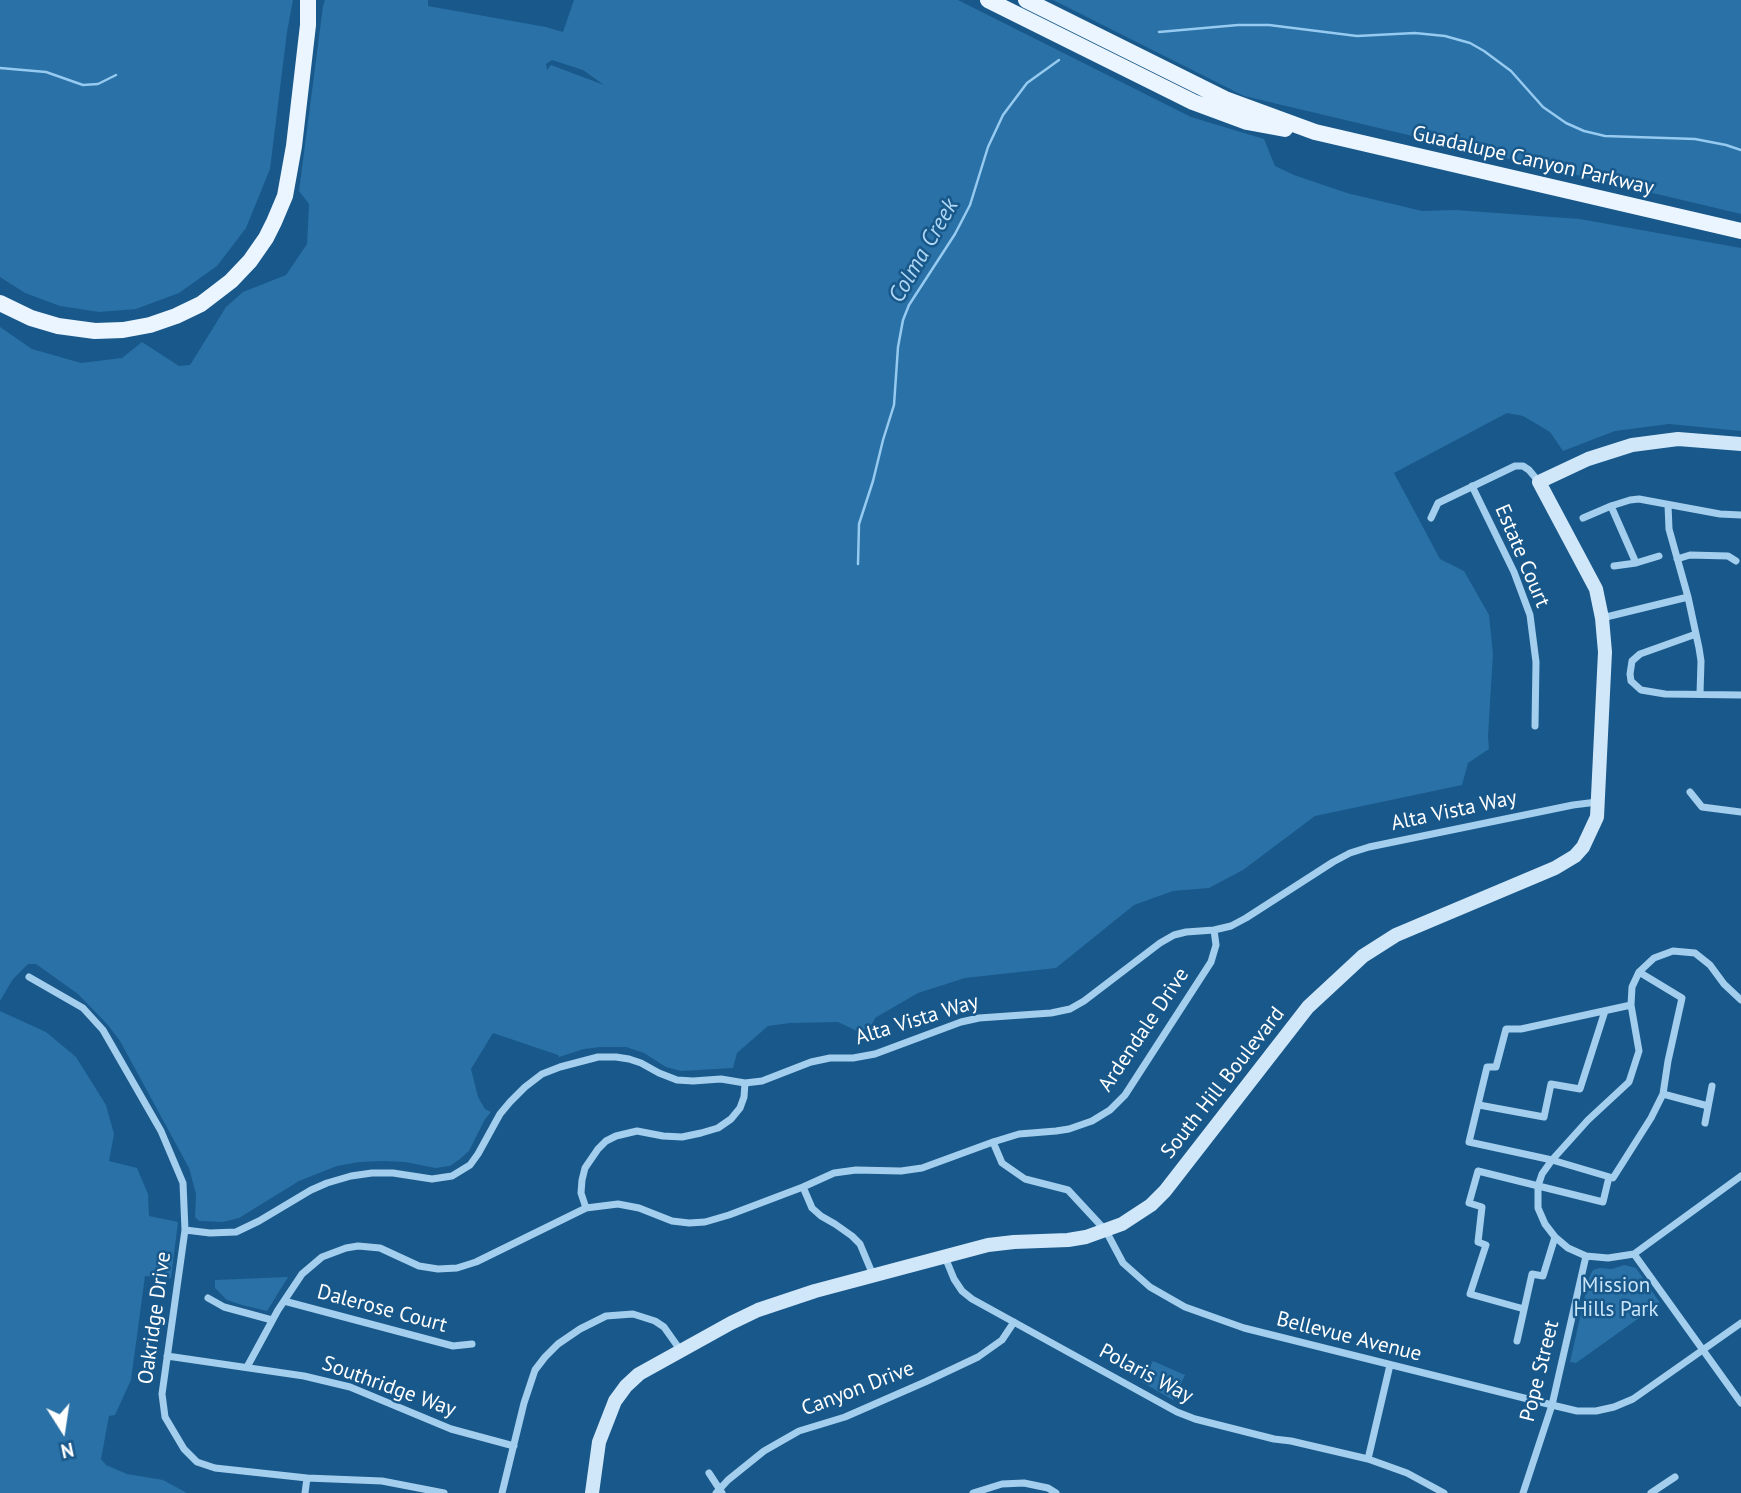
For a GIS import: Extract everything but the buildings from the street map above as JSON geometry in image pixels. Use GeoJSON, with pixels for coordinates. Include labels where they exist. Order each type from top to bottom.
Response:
{"type":"FeatureCollection","features":[{"type":"Feature","properties":{"kind":"main road"},"geometry":{"type":"LineString","coordinates":[[0,303],[32,318],[58,326],[85,331],[123,330],[150,325],[185,312],[209,299],[231,281],[250,261],[266,238],[285,196],[308,26],[308,0]]}},
{"type":"Feature","properties":{"kind":"main road"},"geometry":{"type":"LineString","coordinates":[[308,26],[316,0]]}},
{"type":"Feature","properties":{"kind":"main road","name":"Guadalupe Canyon Parkway"},"geometry":{"type":"LineString","coordinates":[[988,0],[1177,95],[1237,119],[1264,126],[1315,132],[1741,231]]}},
{"type":"Feature","properties":{"kind":"main road","name":"Guadalupe Canyon Parkway"},"geometry":{"type":"LineString","coordinates":[[1026,0],[1225,99],[1315,132]]}},
{"type":"Feature","properties":{"kind":"street"},"geometry":{"type":"LineString","coordinates":[[1431,517],[1438,503],[1515,466],[1523,466],[1529,470],[1539,482],[1588,459],[1632,445],[1678,439],[1741,444]]}},
{"type":"Feature","properties":{"kind":"street","name":"South Hill Boulevard"},"geometry":{"type":"LineString","coordinates":[[592,1493],[598,1442],[615,1401],[639,1374],[730,1323],[758,1310],[815,1291],[988,1245],[1068,1240],[1086,1237],[1122,1224],[1151,1205],[1165,1191],[1308,1007],[1363,956],[1396,935],[1563,864],[1575,856],[1583,847],[1597,817],[1599,802],[1605,652],[1602,618],[1596,589],[1539,482]]}},
{"type":"Feature","properties":{"kind":"street","name":"Estate Court"},"geometry":{"type":"LineString","coordinates":[[1472,486],[1514,572],[1530,615],[1536,662],[1535,726]]}},
{"type":"Feature","properties":{"kind":"street"},"geometry":{"type":"LineString","coordinates":[[1583,518],[1611,506],[1639,499],[1720,514],[1741,515]]}},
{"type":"Feature","properties":{"kind":"street"},"geometry":{"type":"LineString","coordinates":[[1668,505],[1669,529],[1688,597],[1701,661],[1700,694]]}},
{"type":"Feature","properties":{"kind":"street"},"geometry":{"type":"LineString","coordinates":[[1611,506],[1636,564]]}},
{"type":"Feature","properties":{"kind":"street"},"geometry":{"type":"LineString","coordinates":[[1677,559],[1689,555],[1728,556],[1736,561]]}},
{"type":"Feature","properties":{"kind":"street"},"geometry":{"type":"LineString","coordinates":[[1614,566],[1636,564],[1659,556]]}},
{"type":"Feature","properties":{"kind":"street"},"geometry":{"type":"LineString","coordinates":[[1602,618],[1688,597]]}},
{"type":"Feature","properties":{"kind":"street"},"geometry":{"type":"LineString","coordinates":[[1696,635],[1640,654],[1632,661],[1631,681],[1641,690],[1665,694],[1741,695]]}},
{"type":"Feature","properties":{"kind":"street"},"geometry":{"type":"LineString","coordinates":[[1690,792],[1702,807],[1741,812]]}},
{"type":"Feature","properties":{"kind":"street","name":"Alta Vista Way"},"geometry":{"type":"LineString","coordinates":[[185,1230],[236,1232],[327,1182],[351,1176],[393,1173],[432,1179],[452,1176],[470,1165],[500,1114],[525,1087],[542,1074],[578,1062],[598,1057],[616,1057],[641,1063],[677,1080],[762,1082],[811,1062],[875,1054],[961,1022],[985,1016],[1051,1013],[1070,1009],[1174,935],[1231,926],[1350,853],[1580,803],[1599,802]]}},
{"type":"Feature","properties":{"kind":"street","name":"Ardendale Drive"},"geometry":{"type":"LineString","coordinates":[[247,1367],[302,1274],[311,1265],[334,1252],[369,1246],[380,1248],[419,1266],[457,1268],[476,1262],[586,1208],[608,1204],[629,1205],[672,1221],[697,1222],[725,1217],[845,1171],[901,1171],[922,1168],[1019,1134],[1056,1131],[1081,1125],[1118,1103],[1130,1087],[1211,962],[1216,945],[1214,930]]}},
{"type":"Feature","properties":{"kind":"street"},"geometry":{"type":"LineString","coordinates":[[1741,1000],[1724,984],[1710,965],[1695,953],[1673,951],[1654,958],[1639,972],[1632,987],[1639,1051],[1629,1082],[1588,1120],[1552,1160],[1542,1174],[1538,1186],[1538,1208],[1545,1224],[1568,1248],[1586,1256],[1608,1258],[1634,1254],[1741,1176]]}},
{"type":"Feature","properties":{"kind":"street"},"geometry":{"type":"LineString","coordinates":[[1632,1005],[1506,1029],[1496,1067],[1487,1067],[1469,1142],[1552,1160],[1614,1178],[1663,1094],[1682,998],[1639,972]]}},
{"type":"Feature","properties":{"kind":"street","name":"Oakridge Drive"},"geometry":{"type":"LineString","coordinates":[[29,977],[83,1008],[103,1030],[161,1131],[183,1183],[185,1230],[162,1394],[165,1417],[184,1449],[197,1462],[235,1472],[382,1481],[443,1493]]}},
{"type":"Feature","properties":{"kind":"street"},"geometry":{"type":"LineString","coordinates":[[1479,1104],[1544,1117],[1550,1084],[1580,1089],[1605,1011]]}},
{"type":"Feature","properties":{"kind":"street"},"geometry":{"type":"LineString","coordinates":[[586,1208],[581,1193],[582,1180],[585,1168],[597,1149],[616,1136],[637,1131],[681,1136],[718,1128],[740,1108],[745,1083]]}},
{"type":"Feature","properties":{"kind":"street"},"geometry":{"type":"LineString","coordinates":[[1705,1123],[1712,1086]]}},
{"type":"Feature","properties":{"kind":"street"},"geometry":{"type":"LineString","coordinates":[[1663,1094],[1708,1106]]}},
{"type":"Feature","properties":{"kind":"street","name":"Bellevue Avenue"},"geometry":{"type":"LineString","coordinates":[[993,1142],[1002,1163],[1025,1179],[1068,1190],[1106,1231],[1123,1263],[1150,1287],[1185,1307],[1244,1328],[1390,1366],[1577,1411],[1596,1411],[1633,1399],[1741,1323]]}},
{"type":"Feature","properties":{"kind":"street"},"geometry":{"type":"LineString","coordinates":[[1524,1309],[1470,1294],[1486,1245],[1478,1242],[1482,1207],[1469,1202],[1478,1171],[1603,1202],[1609,1177]]}},
{"type":"Feature","properties":{"kind":"street"},"geometry":{"type":"LineString","coordinates":[[803,1187],[812,1208],[860,1244],[873,1275]]}},
{"type":"Feature","properties":{"kind":"street"},"geometry":{"type":"LineString","coordinates":[[1517,1341],[1532,1274],[1543,1276],[1555,1237]]}},
{"type":"Feature","properties":{"kind":"street"},"geometry":{"type":"LineString","coordinates":[[1634,1254],[1741,1403]]}},
{"type":"Feature","properties":{"kind":"street","name":"Polaris Way"},"geometry":{"type":"LineString","coordinates":[[945,1256],[962,1291],[982,1306],[1177,1412],[1274,1439],[1368,1459],[1407,1472],[1444,1493]]}},
{"type":"Feature","properties":{"kind":"street","name":"Pope Street"},"geometry":{"type":"LineString","coordinates":[[1523,1493],[1552,1405],[1586,1256]]}},
{"type":"Feature","properties":{"kind":"street"},"geometry":{"type":"LineString","coordinates":[[208,1298],[224,1307],[272,1321]]}},
{"type":"Feature","properties":{"kind":"street","name":"Dalerose Court"},"geometry":{"type":"LineString","coordinates":[[284,1301],[453,1346],[472,1344]]}},
{"type":"Feature","properties":{"kind":"street"},"geometry":{"type":"LineString","coordinates":[[502,1493],[524,1403],[536,1370],[558,1344],[580,1329],[607,1316],[633,1314],[664,1327],[681,1351]]}},
{"type":"Feature","properties":{"kind":"street","name":"Canyon Drive"},"geometry":{"type":"LineString","coordinates":[[719,1492],[728,1480],[764,1451],[799,1431],[845,1417],[978,1357],[1002,1340],[1014,1322]]}},
{"type":"Feature","properties":{"kind":"street","name":"Southridge Way"},"geometry":{"type":"LineString","coordinates":[[167,1356],[304,1376],[350,1387],[451,1429],[514,1446]]}},
{"type":"Feature","properties":{"kind":"street"},"geometry":{"type":"LineString","coordinates":[[1368,1459],[1390,1366]]}},
{"type":"Feature","properties":{"kind":"street"},"geometry":{"type":"LineString","coordinates":[[709,1473],[719,1492]]}},
{"type":"Feature","properties":{"kind":"street"},"geometry":{"type":"LineString","coordinates":[[1651,1493],[1675,1477]]}},
{"type":"Feature","properties":{"kind":"street"},"geometry":{"type":"LineString","coordinates":[[304,1493],[307,1478]]}},
{"type":"Feature","properties":{"kind":"street"},"geometry":{"type":"LineString","coordinates":[[973,1493],[1002,1484],[1024,1483],[1048,1488],[1056,1493]]}},
{"type":"Feature","properties":{"kind":"green space"},"geometry":{"type":"Polygon","coordinates":[[[0,0],[293,0],[270,169],[246,228],[217,266],[179,293],[136,309],[99,312],[60,306],[25,293],[0,277],[0,0]]]}},
{"type":"Feature","properties":{"kind":"green space"},"geometry":{"type":"Polygon","coordinates":[[[325,0],[428,0],[428,6],[563,32],[574,0],[958,0],[1191,117],[1264,139],[1275,166],[1347,193],[1422,211],[1456,210],[1580,219],[1741,248],[1741,431],[1669,424],[1615,431],[1563,451],[1550,432],[1523,416],[1507,413],[1394,473],[1440,559],[1464,571],[1489,615],[1493,654],[1489,749],[1468,763],[1462,785],[1315,816],[1243,870],[1209,888],[1173,891],[1134,905],[1056,968],[965,978],[918,993],[875,1018],[870,1028],[857,1031],[838,1022],[768,1026],[737,1053],[733,1068],[681,1071],[666,1067],[644,1053],[626,1047],[584,1049],[559,1057],[493,1033],[471,1069],[478,1097],[485,1109],[491,1112],[469,1151],[450,1166],[435,1168],[383,1161],[337,1166],[299,1181],[239,1218],[223,1222],[199,1221],[195,1217],[196,1194],[189,1168],[120,1041],[107,1024],[78,994],[36,964],[28,964],[13,979],[0,1001],[0,327],[32,349],[81,363],[122,358],[142,342],[179,366],[190,365],[226,307],[243,292],[286,275],[307,244],[309,204],[299,191],[325,0]],[[552,60],[546,64],[547,70],[551,65],[604,85],[583,70],[552,60]]]}},
{"type":"Feature","properties":{"kind":"green space"},"geometry":{"type":"Polygon","coordinates":[[[1053,0],[1741,0],[1741,214],[1244,96],[1053,0]]]}},
{"type":"Feature","properties":{"kind":"green space"},"geometry":{"type":"Polygon","coordinates":[[[0,1011],[46,1032],[76,1057],[106,1105],[114,1134],[109,1161],[137,1168],[148,1194],[149,1216],[178,1222],[171,1278],[145,1276],[131,1380],[115,1415],[109,1416],[101,1459],[106,1465],[127,1474],[163,1480],[187,1493],[0,1493],[0,1011]]]}},
{"type":"Feature","properties":{"kind":"green space","name":"Mission Hills Park"},"geometry":{"type":"Polygon","coordinates":[[[1624,1265],[1636,1268],[1660,1303],[1576,1363],[1570,1362],[1593,1270],[1624,1265]]]}},
{"type":"Feature","properties":{"kind":"green space"},"geometry":{"type":"Polygon","coordinates":[[[288,1277],[267,1311],[227,1300],[215,1288],[215,1280],[288,1277]]]}},
{"type":"Feature","properties":{"kind":"green space"},"geometry":{"type":"Polygon","coordinates":[[[1153,1361],[1185,1375],[1173,1400],[1142,1382],[1153,1361]]]}},
{"type":"Feature","properties":{"kind":"waterway","name":"Colma Creek"},"geometry":{"type":"LineString","coordinates":[[1159,32],[1269,25],[1357,36],[1415,33],[1445,36],[1470,43],[1484,51],[1511,71],[1543,107],[1566,123],[1584,131],[1605,136],[1695,139],[1741,150]]}},
{"type":"Feature","properties":{"kind":"waterway","name":"Colma Creek"},"geometry":{"type":"LineString","coordinates":[[858,564],[859,524],[894,405],[898,347],[903,320],[909,305],[955,234],[970,205],[988,147],[1003,115],[1027,83],[1059,60]]}},
{"type":"Feature","properties":{"kind":"waterway"},"geometry":{"type":"LineString","coordinates":[[0,68],[46,72],[83,85],[98,84],[116,75]]}}]}
